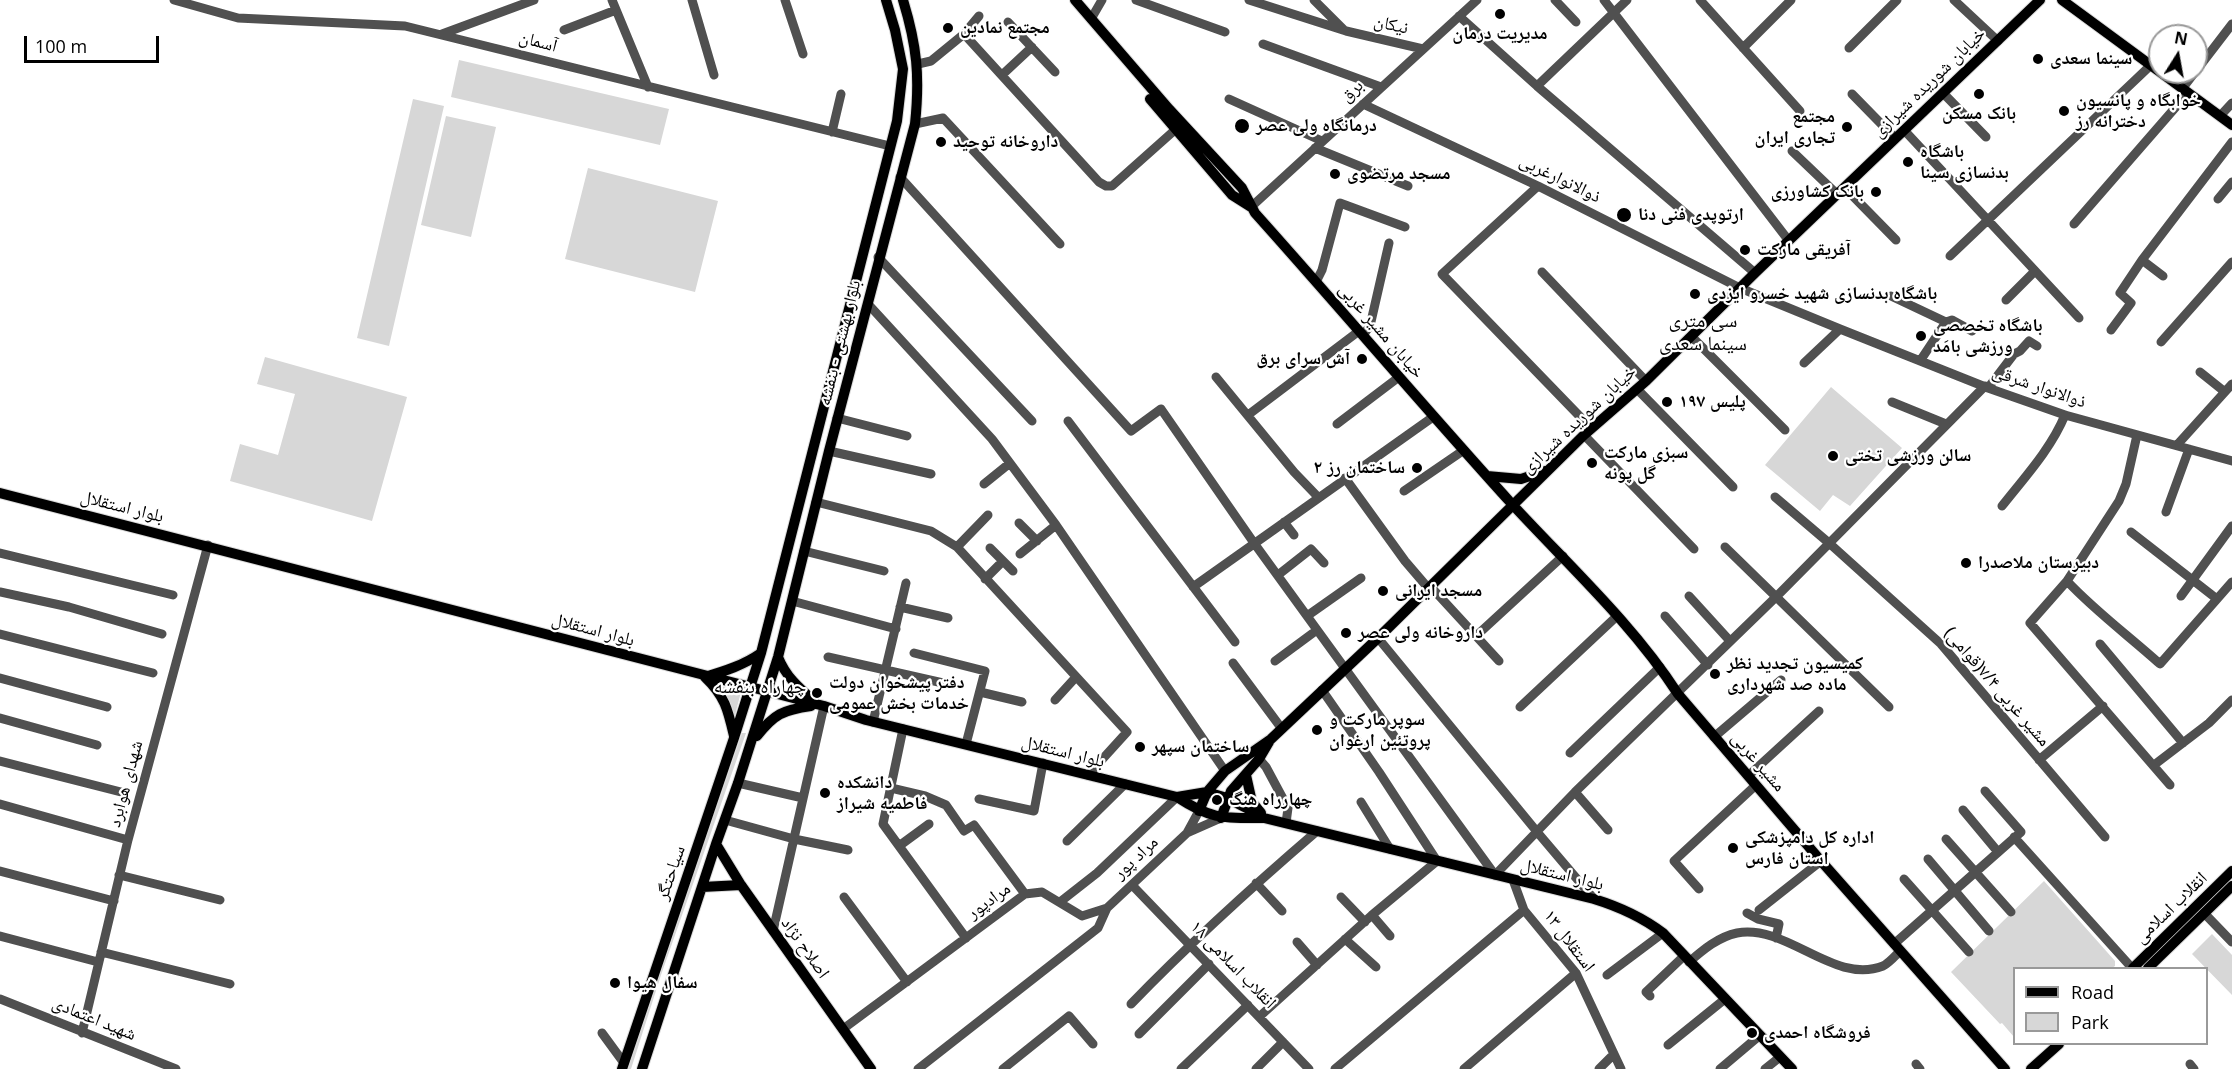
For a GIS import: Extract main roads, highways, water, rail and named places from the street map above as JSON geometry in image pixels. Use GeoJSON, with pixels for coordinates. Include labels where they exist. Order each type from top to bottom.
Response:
{"type":"FeatureCollection","features":[{"type":"Feature","properties":{"kind":"main road","name":"بلوار بهشتی - بنفشه"},"geometry":{"type":"LineString","coordinates":[[749,688],[761,653],[897,121],[903,69],[895,30],[885,0]]}},
{"type":"Feature","properties":{"kind":"main road","name":"بلوار بهشتی - بنفشه"},"geometry":{"type":"LineString","coordinates":[[767,692],[778,657],[837,418],[915,124],[919,91],[918,64],[903,0]]}},
{"type":"Feature","properties":{"kind":"main road","name":"خیابان مشیر غربی"},"geometry":{"type":"LineString","coordinates":[[1067,0],[1232,195],[1251,207]]}},
{"type":"Feature","properties":{"kind":"main road","name":"خیابان مشیر غربی"},"geometry":{"type":"LineString","coordinates":[[1075,0],[1169,109],[1242,188],[1251,207],[1487,476]]}},
{"type":"Feature","properties":{"kind":"main road","name":"خیابان شوریده شیرازی"},"geometry":{"type":"LineString","coordinates":[[1199,811],[1207,792],[1226,771],[1282,729],[1430,588],[1587,432],[1646,381],[1755,273],[2040,0]]}},
{"type":"Feature","properties":{"kind":"main road"},"geometry":{"type":"LineString","coordinates":[[2062,0],[2148,63]]}},
{"type":"Feature","properties":{"kind":"main road"},"geometry":{"type":"LineString","coordinates":[[2176,84],[2232,125]]}},
{"type":"Feature","properties":{"kind":"main road"},"geometry":{"type":"LineString","coordinates":[[840,340],[857,344]]}},
{"type":"Feature","properties":{"kind":"main road"},"geometry":{"type":"LineString","coordinates":[[1487,476],[1521,479],[1547,471]]}},
{"type":"Feature","properties":{"kind":"main road","name":"مشیر غربی"},"geometry":{"type":"LineString","coordinates":[[1487,476],[1563,556],[1660,667],[1678,694],[1714,737],[2005,1069]]}},
{"type":"Feature","properties":{"kind":"main road","name":"بلوار استقلال"},"geometry":{"type":"LineString","coordinates":[[0,493],[208,545],[705,677],[821,705],[873,722],[1177,797],[1199,811],[1221,818],[1264,818],[1619,906],[1645,919],[1664,933],[1792,1069]]}},
{"type":"Feature","properties":{"kind":"main road"},"geometry":{"type":"LineString","coordinates":[[734,738],[720,691],[705,677],[734,668],[761,653]]}},
{"type":"Feature","properties":{"kind":"main road"},"geometry":{"type":"LineString","coordinates":[[778,657],[784,671],[794,683],[821,705]]}},
{"type":"Feature","properties":{"kind":"main road","name":"سیاحتگر"},"geometry":{"type":"LineString","coordinates":[[623,1066],[749,688]]}},
{"type":"Feature","properties":{"kind":"main road","name":"سیاحتگر"},"geometry":{"type":"LineString","coordinates":[[642,1069],[716,844],[752,743],[767,692]]}},
{"type":"Feature","properties":{"kind":"main road"},"geometry":{"type":"LineString","coordinates":[[752,743],[771,719],[789,709],[821,705]]}},
{"type":"Feature","properties":{"kind":"main road","name":"خیابان شوریده شیرازی"},"geometry":{"type":"LineString","coordinates":[[1221,818],[1227,798],[1259,759],[1271,739]]}},
{"type":"Feature","properties":{"kind":"main road"},"geometry":{"type":"LineString","coordinates":[[1246,775],[1252,802],[1264,818]]}},
{"type":"Feature","properties":{"kind":"main road","name":"بلوار استقلال"},"geometry":{"type":"LineString","coordinates":[[1177,797],[1207,792],[1227,798],[1264,818]]}},
{"type":"Feature","properties":{"kind":"main road","name":"اصلاح نژاد"},"geometry":{"type":"LineString","coordinates":[[716,844],[741,885],[871,1069]]}},
{"type":"Feature","properties":{"kind":"main road","name":"انقلاب اسلامی"},"geometry":{"type":"LineString","coordinates":[[2134,967],[2232,871]]}},
{"type":"Feature","properties":{"kind":"main road"},"geometry":{"type":"LineString","coordinates":[[702,887],[741,885]]}},
{"type":"Feature","properties":{"kind":"main road","name":"انقلاب اسلامی"},"geometry":{"type":"LineString","coordinates":[[2150,967],[2232,886]]}},
{"type":"Feature","properties":{"kind":"main road"},"geometry":{"type":"LineString","coordinates":[[2031,1069],[2059,1045]]}},
{"type":"Feature","properties":{"kind":"place","name":"مدیریت درمان"},"geometry":{"type":"Point","coordinates":[1500,14]}},
{"type":"Feature","properties":{"kind":"place","name":"مجتمع نمادین"},"geometry":{"type":"Point","coordinates":[948,28]}},
{"type":"Feature","properties":{"kind":"place","name":"سینما سعدی"},"geometry":{"type":"Point","coordinates":[2038,59]}},
{"type":"Feature","properties":{"kind":"place","name":"بانک مسکن"},"geometry":{"type":"Point","coordinates":[1979,94]}},
{"type":"Feature","properties":{"kind":"place","name":"خوابگاه و پانسیون دخترانه رز"},"geometry":{"type":"Point","coordinates":[2064,111]}},
{"type":"Feature","properties":{"kind":"place","name":"درمانگاه ولی عصر"},"geometry":{"type":"Point","coordinates":[1242,126]}},
{"type":"Feature","properties":{"kind":"place","name":"مجتمع تجاری ایران"},"geometry":{"type":"Point","coordinates":[1847,127]}},
{"type":"Feature","properties":{"kind":"place","name":"داروخانه توحید"},"geometry":{"type":"Point","coordinates":[941,142]}},
{"type":"Feature","properties":{"kind":"place","name":"باشگاه بدنسازی سینا"},"geometry":{"type":"Point","coordinates":[1908,162]}},
{"type":"Feature","properties":{"kind":"place","name":"مسجد مرتضوی"},"geometry":{"type":"Point","coordinates":[1335,174]}},
{"type":"Feature","properties":{"kind":"place","name":"بانک کشاورزی"},"geometry":{"type":"Point","coordinates":[1876,192]}},
{"type":"Feature","properties":{"kind":"place","name":"ارتوپدی فنی دنا"},"geometry":{"type":"Point","coordinates":[1624,215]}},
{"type":"Feature","properties":{"kind":"place","name":"آفریقی مارکت"},"geometry":{"type":"Point","coordinates":[1745,250]}},
{"type":"Feature","properties":{"kind":"place","name":"باشگاه بدنسازی شهید خسرو ایزدی"},"geometry":{"type":"Point","coordinates":[1695,294]}},
{"type":"Feature","properties":{"kind":"place","name":"باشگاه تخصصی ورزشی بامَد"},"geometry":{"type":"Point","coordinates":[1921,336]}},
{"type":"Feature","properties":{"kind":"place","name":"آش سرای برق"},"geometry":{"type":"Point","coordinates":[1362,359]}},
{"type":"Feature","properties":{"kind":"place","name":"پلیس ۱۹۷"},"geometry":{"type":"Point","coordinates":[1667,402]}},
{"type":"Feature","properties":{"kind":"place","name":"سالن ورزشی تختی"},"geometry":{"type":"Point","coordinates":[1833,456]}},
{"type":"Feature","properties":{"kind":"place","name":"سبزی مارکت گل پونه"},"geometry":{"type":"Point","coordinates":[1592,463]}},
{"type":"Feature","properties":{"kind":"place","name":"ساختمان رز ۲"},"geometry":{"type":"Point","coordinates":[1417,468]}},
{"type":"Feature","properties":{"kind":"place","name":"دبیرستان ملاصدرا"},"geometry":{"type":"Point","coordinates":[1966,563]}},
{"type":"Feature","properties":{"kind":"place","name":"مسجد ایرانی"},"geometry":{"type":"Point","coordinates":[1383,591]}},
{"type":"Feature","properties":{"kind":"place","name":"داروخانه ولی عصر"},"geometry":{"type":"Point","coordinates":[1346,633]}},
{"type":"Feature","properties":{"kind":"place","name":"کمیسیون تجدید نظر ماده صد شهرداری"},"geometry":{"type":"Point","coordinates":[1715,674]}},
{"type":"Feature","properties":{"kind":"place","name":"دفتر پیشخوان دولت خدمات بخش عمومی"},"geometry":{"type":"Point","coordinates":[817,693]}},
{"type":"Feature","properties":{"kind":"place","name":"سوپر مارکت و پروتئین ارغوان"},"geometry":{"type":"Point","coordinates":[1317,730]}},
{"type":"Feature","properties":{"kind":"place","name":"ساختمان سپهر"},"geometry":{"type":"Point","coordinates":[1140,747]}},
{"type":"Feature","properties":{"kind":"place","name":"دانشکده فاطمیه شیراز"},"geometry":{"type":"Point","coordinates":[825,793]}},
{"type":"Feature","properties":{"kind":"place","name":"چهارراه هنگ"},"geometry":{"type":"Point","coordinates":[1217,800]}},
{"type":"Feature","properties":{"kind":"place","name":"اداره کل دامپزشکی استان فارس"},"geometry":{"type":"Point","coordinates":[1733,848]}},
{"type":"Feature","properties":{"kind":"place","name":"سفال هیوا"},"geometry":{"type":"Point","coordinates":[615,983]}},
{"type":"Feature","properties":{"kind":"place","name":"فروشگاه احمدی"},"geometry":{"type":"Point","coordinates":[1752,1033]}},
{"type":"Feature","properties":{"kind":"district","name":"سی متری سینما سعدی"},"geometry":{"type":"Point","coordinates":[1703,332]}},
{"type":"Feature","properties":{"kind":"district","name":"چهاراه بنفشه"},"geometry":{"type":"Point","coordinates":[760,687]}}]}
